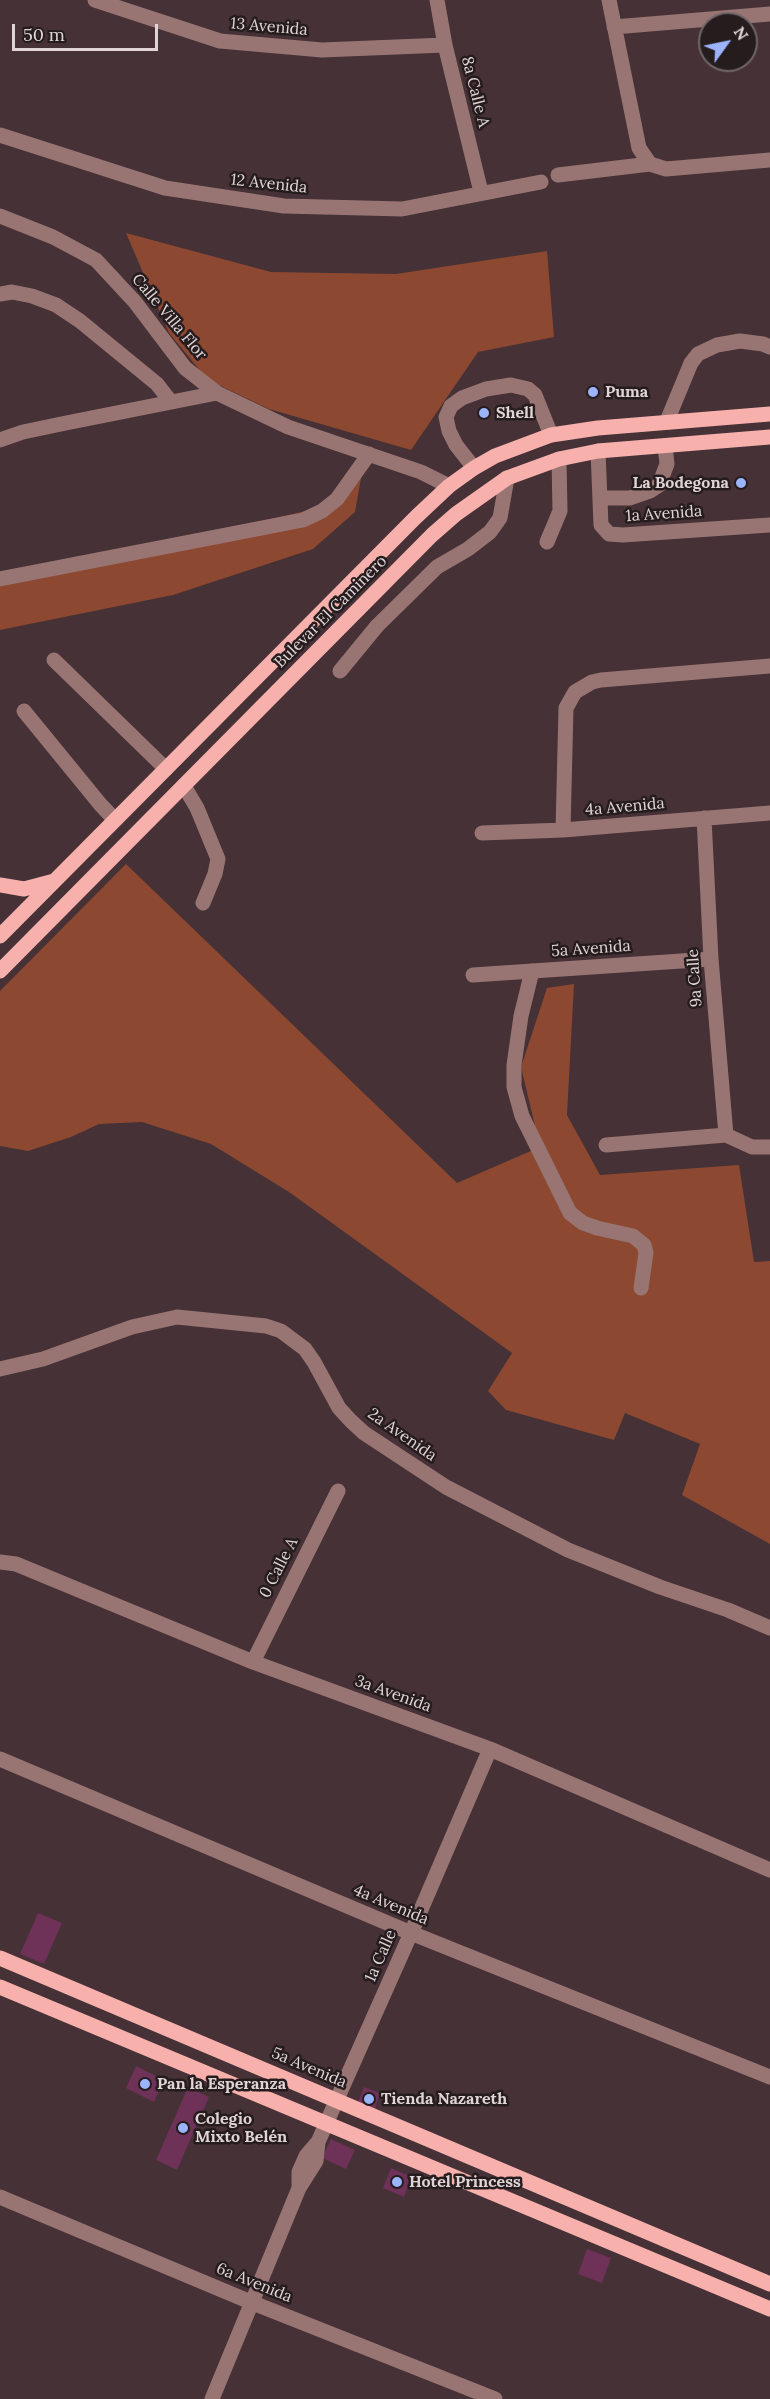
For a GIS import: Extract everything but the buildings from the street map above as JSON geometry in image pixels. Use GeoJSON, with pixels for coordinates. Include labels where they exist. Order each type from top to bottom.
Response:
{"type":"FeatureCollection","features":[{"type":"Feature","properties":{"kind":"main road","name":"Bulevar El Caminero"},"geometry":{"type":"LineString","coordinates":[[0,936],[449,486],[474,468],[495,456],[551,435],[667,421],[770,414]]}},
{"type":"Feature","properties":{"kind":"main road","name":"Bulevar El Caminero"},"geometry":{"type":"LineString","coordinates":[[0,971],[432,535],[507,478],[559,459],[598,452],[770,437]]}},
{"type":"Feature","properties":{"kind":"main road"},"geometry":{"type":"LineString","coordinates":[[449,486],[471,504]]}},
{"type":"Feature","properties":{"kind":"main road"},"geometry":{"type":"LineString","coordinates":[[0,885],[24,889],[54,881]]}},
{"type":"Feature","properties":{"kind":"main road","name":"5a Avenida"},"geometry":{"type":"LineString","coordinates":[[0,1958],[770,2284]]}},
{"type":"Feature","properties":{"kind":"main road"},"geometry":{"type":"LineString","coordinates":[[0,1987],[770,2309]]}},
{"type":"Feature","properties":{"kind":"street","name":"13 Avenida"},"geometry":{"type":"LineString","coordinates":[[95,0],[220,41],[322,50],[445,45]]}},
{"type":"Feature","properties":{"kind":"street","name":"8a Calle A"},"geometry":{"type":"LineString","coordinates":[[437,0],[445,45],[481,192]]}},
{"type":"Feature","properties":{"kind":"street"},"geometry":{"type":"LineString","coordinates":[[609,0],[639,148],[650,164]]}},
{"type":"Feature","properties":{"kind":"street"},"geometry":{"type":"LineString","coordinates":[[614,27],[770,14]]}},
{"type":"Feature","properties":{"kind":"street","name":"12 Avenida"},"geometry":{"type":"LineString","coordinates":[[0,135],[165,188],[284,206],[402,209],[541,182]]}},
{"type":"Feature","properties":{"kind":"street"},"geometry":{"type":"LineString","coordinates":[[558,175],[650,164],[666,169],[770,160]]}},
{"type":"Feature","properties":{"kind":"street","name":"Calle Villa Flor"},"geometry":{"type":"LineString","coordinates":[[0,216],[53,237],[96,260],[135,302],[185,368],[217,393],[288,427],[421,472],[449,486]]}},
{"type":"Feature","properties":{"kind":"street"},"geometry":{"type":"LineString","coordinates":[[0,294],[12,292],[32,296],[56,305],[80,321],[157,384],[171,402]]}},
{"type":"Feature","properties":{"kind":"street"},"geometry":{"type":"LineString","coordinates":[[667,421],[690,363],[698,354],[717,345],[740,341],[770,347]]}},
{"type":"Feature","properties":{"kind":"street"},"geometry":{"type":"LineString","coordinates":[[474,468],[456,445],[449,431],[446,417],[451,406],[462,398],[486,389],[511,385],[528,389],[535,395],[551,435]]}},
{"type":"Feature","properties":{"kind":"street"},"geometry":{"type":"LineString","coordinates":[[0,440],[23,432],[217,393]]}},
{"type":"Feature","properties":{"kind":"street"},"geometry":{"type":"LineString","coordinates":[[600,498],[630,498],[659,485],[667,465],[665,446]]}},
{"type":"Feature","properties":{"kind":"street","name":"1a Avenida"},"geometry":{"type":"LineString","coordinates":[[598,452],[601,525],[609,534],[770,525]]}},
{"type":"Feature","properties":{"kind":"street"},"geometry":{"type":"LineString","coordinates":[[0,579],[303,520],[322,511],[337,499],[369,454]]}},
{"type":"Feature","properties":{"kind":"street"},"geometry":{"type":"LineString","coordinates":[[548,542],[560,512],[559,459]]}},
{"type":"Feature","properties":{"kind":"street"},"geometry":{"type":"LineString","coordinates":[[340,670],[377,626],[437,567],[468,549],[490,532],[500,518],[507,478]]}},
{"type":"Feature","properties":{"kind":"street"},"geometry":{"type":"LineString","coordinates":[[54,660],[166,769]]}},
{"type":"Feature","properties":{"kind":"street"},"geometry":{"type":"LineString","coordinates":[[563,830],[566,708],[569,699],[583,687],[601,680],[770,666]]}},
{"type":"Feature","properties":{"kind":"street"},"geometry":{"type":"LineString","coordinates":[[24,711],[100,804],[116,820]]}},
{"type":"Feature","properties":{"kind":"street"},"geometry":{"type":"LineString","coordinates":[[184,786],[197,808],[218,859],[215,874],[203,903]]}},
{"type":"Feature","properties":{"kind":"street","name":"4a Avenida"},"geometry":{"type":"LineString","coordinates":[[482,833],[563,830],[770,813]]}},
{"type":"Feature","properties":{"kind":"street","name":"9a Calle"},"geometry":{"type":"LineString","coordinates":[[704,818],[711,959],[726,1135]]}},
{"type":"Feature","properties":{"kind":"street","name":"5a Avenida"},"geometry":{"type":"LineString","coordinates":[[473,975],[711,959]]}},
{"type":"Feature","properties":{"kind":"street"},"geometry":{"type":"LineString","coordinates":[[532,971],[521,1016],[514,1065],[514,1088],[522,1116],[570,1213],[583,1223],[633,1236],[644,1245],[646,1253],[641,1288]]}},
{"type":"Feature","properties":{"kind":"street"},"geometry":{"type":"LineString","coordinates":[[606,1145],[726,1135],[752,1147],[770,1147]]}},
{"type":"Feature","properties":{"kind":"street","name":"2a Avenida"},"geometry":{"type":"LineString","coordinates":[[0,1369],[43,1359],[132,1327],[177,1317],[266,1326],[281,1331],[305,1349],[339,1408],[351,1421],[364,1433],[446,1487],[568,1550],[770,1628]]}},
{"type":"Feature","properties":{"kind":"street","name":"0 Calle A"},"geometry":{"type":"LineString","coordinates":[[253,1662],[338,1491]]}},
{"type":"Feature","properties":{"kind":"street","name":"3a Avenida"},"geometry":{"type":"LineString","coordinates":[[0,1562],[16,1564],[253,1662],[490,1749],[770,1870]]}},
{"type":"Feature","properties":{"kind":"street","name":"1a Calle"},"geometry":{"type":"LineString","coordinates":[[212,2399],[299,2188],[299,2172],[306,2156],[318,2142],[490,1749]]}},
{"type":"Feature","properties":{"kind":"street","name":"4a Avenida"},"geometry":{"type":"LineString","coordinates":[[0,1759],[411,1933],[770,2077]]}},
{"type":"Feature","properties":{"kind":"street","name":"6a Avenida"},"geometry":{"type":"LineString","coordinates":[[0,2197],[253,2303],[495,2399]]}},
{"type":"Feature","properties":{"kind":"shaded area"},"geometry":{"type":"Polygon","coordinates":[[[126,233],[271,272],[396,274],[547,251],[554,337],[478,352],[411,450],[269,409],[208,380],[169,333],[126,233]]]}},
{"type":"Feature","properties":{"kind":"shaded area"},"geometry":{"type":"Polygon","coordinates":[[[361,478],[355,512],[313,549],[173,595],[0,630],[0,580],[319,508],[361,478]]]}},
{"type":"Feature","properties":{"kind":"shaded area"},"geometry":{"type":"Polygon","coordinates":[[[126,864],[457,1183],[540,1147],[521,1067],[547,988],[574,984],[567,1115],[600,1175],[739,1165],[754,1262],[770,1261],[770,1544],[682,1495],[700,1444],[625,1413],[614,1440],[506,1410],[488,1391],[512,1353],[289,1192],[211,1144],[142,1122],[99,1124],[71,1137],[28,1151],[0,1146],[0,991],[126,864]]]}},
{"type":"Feature","properties":{"kind":"place","name":"Puma"},"geometry":{"type":"Point","coordinates":[593,392]}},
{"type":"Feature","properties":{"kind":"place","name":"Shell"},"geometry":{"type":"Point","coordinates":[484,413]}},
{"type":"Feature","properties":{"kind":"place","name":"La Bodegona"},"geometry":{"type":"Point","coordinates":[741,483]}},
{"type":"Feature","properties":{"kind":"place","name":"Pan la Esperanza"},"geometry":{"type":"Point","coordinates":[145,2084]}},
{"type":"Feature","properties":{"kind":"place","name":"Tienda Nazareth"},"geometry":{"type":"Point","coordinates":[369,2099]}},
{"type":"Feature","properties":{"kind":"place","name":"Colegio Mixto Belén"},"geometry":{"type":"Point","coordinates":[183,2128]}},
{"type":"Feature","properties":{"kind":"place","name":"Hotel Princess"},"geometry":{"type":"Point","coordinates":[397,2182]}}]}
